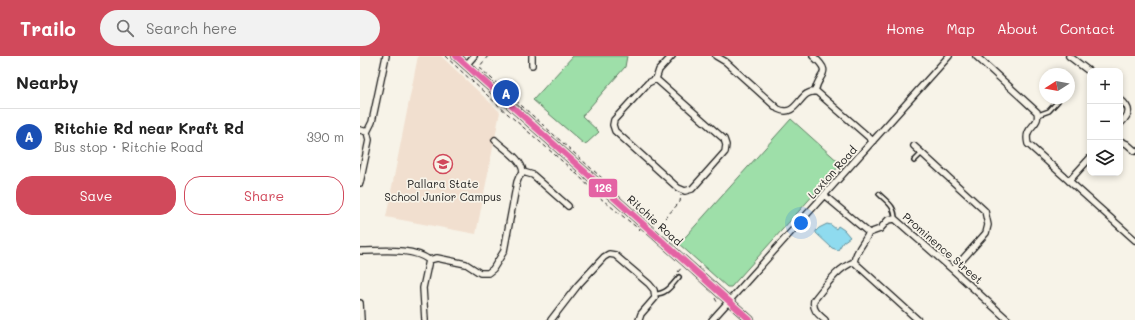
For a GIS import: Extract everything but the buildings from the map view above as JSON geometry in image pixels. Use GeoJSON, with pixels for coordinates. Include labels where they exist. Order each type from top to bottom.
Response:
{"type":"FeatureCollection","features":[{"type":"Feature","properties":{"kind":"street"},"geometry":{"type":"LineString","coordinates":[[360,183],[369,140],[367,132],[372,122],[386,56]]}},
{"type":"Feature","properties":{"kind":"street","name":"Ritchie Road"},"geometry":{"type":"LineString","coordinates":[[456,56],[750,320]]}},
{"type":"Feature","properties":{"kind":"street"},"geometry":{"type":"LineString","coordinates":[[466,65],[474,56]]}},
{"type":"Feature","properties":{"kind":"street"},"geometry":{"type":"LineString","coordinates":[[532,56],[532,65]]}},
{"type":"Feature","properties":{"kind":"street"},"geometry":{"type":"LineString","coordinates":[[656,79],[724,139],[726,145],[725,152],[692,188],[685,191],[678,188],[615,131],[614,126],[614,120],[648,83],[656,79],[659,70],[672,56]]}},
{"type":"Feature","properties":{"kind":"street"},"geometry":{"type":"LineString","coordinates":[[716,56],[726,62],[778,109],[783,111],[792,109],[808,92],[815,92],[873,141]]}},
{"type":"Feature","properties":{"kind":"street"},"geometry":{"type":"LineString","coordinates":[[813,56],[823,64],[824,70],[823,75],[816,85],[815,92]]}},
{"type":"Feature","properties":{"kind":"street","name":"Laxton Road"},"geometry":{"type":"LineString","coordinates":[[712,320],[728,300],[737,293],[949,56]]}},
{"type":"Feature","properties":{"kind":"street"},"geometry":{"type":"LineString","coordinates":[[976,56],[1034,109],[1038,115],[1037,121],[1026,137],[1028,144],[1135,240]]}},
{"type":"Feature","properties":{"kind":"street"},"geometry":{"type":"LineString","coordinates":[[1069,56],[1087,70]]}},
{"type":"Feature","properties":{"kind":"street"},"geometry":{"type":"LineString","coordinates":[[1123,102],[1129,110],[1123,121]]}},
{"type":"Feature","properties":{"kind":"street"},"geometry":{"type":"LineString","coordinates":[[360,130],[367,132]]}},
{"type":"Feature","properties":{"kind":"street"},"geometry":{"type":"LineString","coordinates":[[495,140],[519,162],[523,172]]}},
{"type":"Feature","properties":{"kind":"street"},"geometry":{"type":"LineString","coordinates":[[1123,142],[1135,151]]}},
{"type":"Feature","properties":{"kind":"street"},"geometry":{"type":"LineString","coordinates":[[914,146],[985,211],[988,225],[986,233],[954,270]]}},
{"type":"Feature","properties":{"kind":"street"},"geometry":{"type":"LineString","coordinates":[[1069,181],[1087,161]]}},
{"type":"Feature","properties":{"kind":"street"},"geometry":{"type":"LineString","coordinates":[[523,172],[533,175],[568,206]]}},
{"type":"Feature","properties":{"kind":"street"},"geometry":{"type":"LineString","coordinates":[[360,251],[393,250],[422,255],[429,260],[437,258],[466,264],[480,273],[488,273],[493,269],[504,252],[517,182],[523,172]]}},
{"type":"Feature","properties":{"kind":"street"},"geometry":{"type":"LineString","coordinates":[[824,195],[869,233],[855,253],[854,262]]}},
{"type":"Feature","properties":{"kind":"street","name":"Prominence Street"},"geometry":{"type":"LineString","coordinates":[[869,233],[880,229],[888,220],[895,219],[954,270],[1008,320]]}},
{"type":"Feature","properties":{"kind":"street"},"geometry":{"type":"LineString","coordinates":[[550,320],[583,280],[604,257],[609,254],[615,255],[645,280],[654,290],[655,298],[641,314],[639,320]]}},
{"type":"Feature","properties":{"kind":"street"},"geometry":{"type":"LineString","coordinates":[[425,320],[424,288],[429,260]]}},
{"type":"Feature","properties":{"kind":"street"},"geometry":{"type":"LineString","coordinates":[[825,320],[814,310],[814,300],[842,269],[848,264],[854,262]]}},
{"type":"Feature","properties":{"kind":"street"},"geometry":{"type":"LineString","coordinates":[[854,262],[918,320]]}},
{"type":"Feature","properties":{"kind":"street"},"geometry":{"type":"LineString","coordinates":[[360,303],[361,320]]}},
{"type":"Feature","properties":{"kind":"lane"},"geometry":{"type":"LineString","coordinates":[[1038,115],[1049,111],[1055,104]]}},
{"type":"Feature","properties":{"kind":"lane"},"geometry":{"type":"LineString","coordinates":[[914,161],[922,153]]}},
{"type":"Feature","properties":{"kind":"lane"},"geometry":{"type":"LineString","coordinates":[[879,194],[895,211],[895,219]]}},
{"type":"Feature","properties":{"kind":"lane"},"geometry":{"type":"LineString","coordinates":[[655,294],[665,292],[679,277]]}},
{"type":"Feature","properties":{"kind":"path"},"geometry":{"type":"LineString","coordinates":[[445,56],[474,84],[578,175],[599,197],[640,230]]}},
{"type":"Feature","properties":{"kind":"path"},"geometry":{"type":"LineString","coordinates":[[488,56],[481,64],[481,68],[617,192]]}},
{"type":"Feature","properties":{"kind":"path"},"geometry":{"type":"LineString","coordinates":[[665,218],[680,202],[681,194],[684,194]]}},
{"type":"Feature","properties":{"kind":"path"},"geometry":{"type":"LineString","coordinates":[[677,274],[682,267]]}},
{"type":"Feature","properties":{"kind":"path"},"geometry":{"type":"LineString","coordinates":[[715,297],[716,302],[722,308]]}},
{"type":"Feature","properties":{"kind":"shaded area","name":"Pallara State School Junior Campus"},"geometry":{"type":"Polygon","coordinates":[[[418,56],[441,56],[500,112],[476,234],[386,217],[418,56]]]}},
{"type":"Feature","properties":{"kind":"green space"},"geometry":{"type":"Polygon","coordinates":[[[573,56],[627,56],[625,67],[582,116],[599,132],[584,144],[533,100],[573,56]]]}},
{"type":"Feature","properties":{"kind":"green space"},"geometry":{"type":"Polygon","coordinates":[[[791,119],[841,164],[731,287],[727,287],[679,244],[791,119]]]}},
{"type":"Feature","properties":{"kind":"water"},"geometry":{"type":"Polygon","coordinates":[[[827,224],[836,229],[838,226],[850,237],[843,242],[838,250],[832,248],[816,233],[819,228],[827,224]]]}},
{"type":"Feature","properties":{"kind":"transit line","name":"126"},"geometry":{"type":"LineString","coordinates":[[456,56],[750,320]]}},
{"type":"Feature","properties":{"kind":"place","name":"Ritchie Rd near Kraft Rd"},"geometry":{"type":"Point","coordinates":[506,93]}},
{"type":"Feature","properties":{"kind":"place","name":"Pallara State School Junior Campus"},"geometry":{"type":"Point","coordinates":[443,164]}}]}
